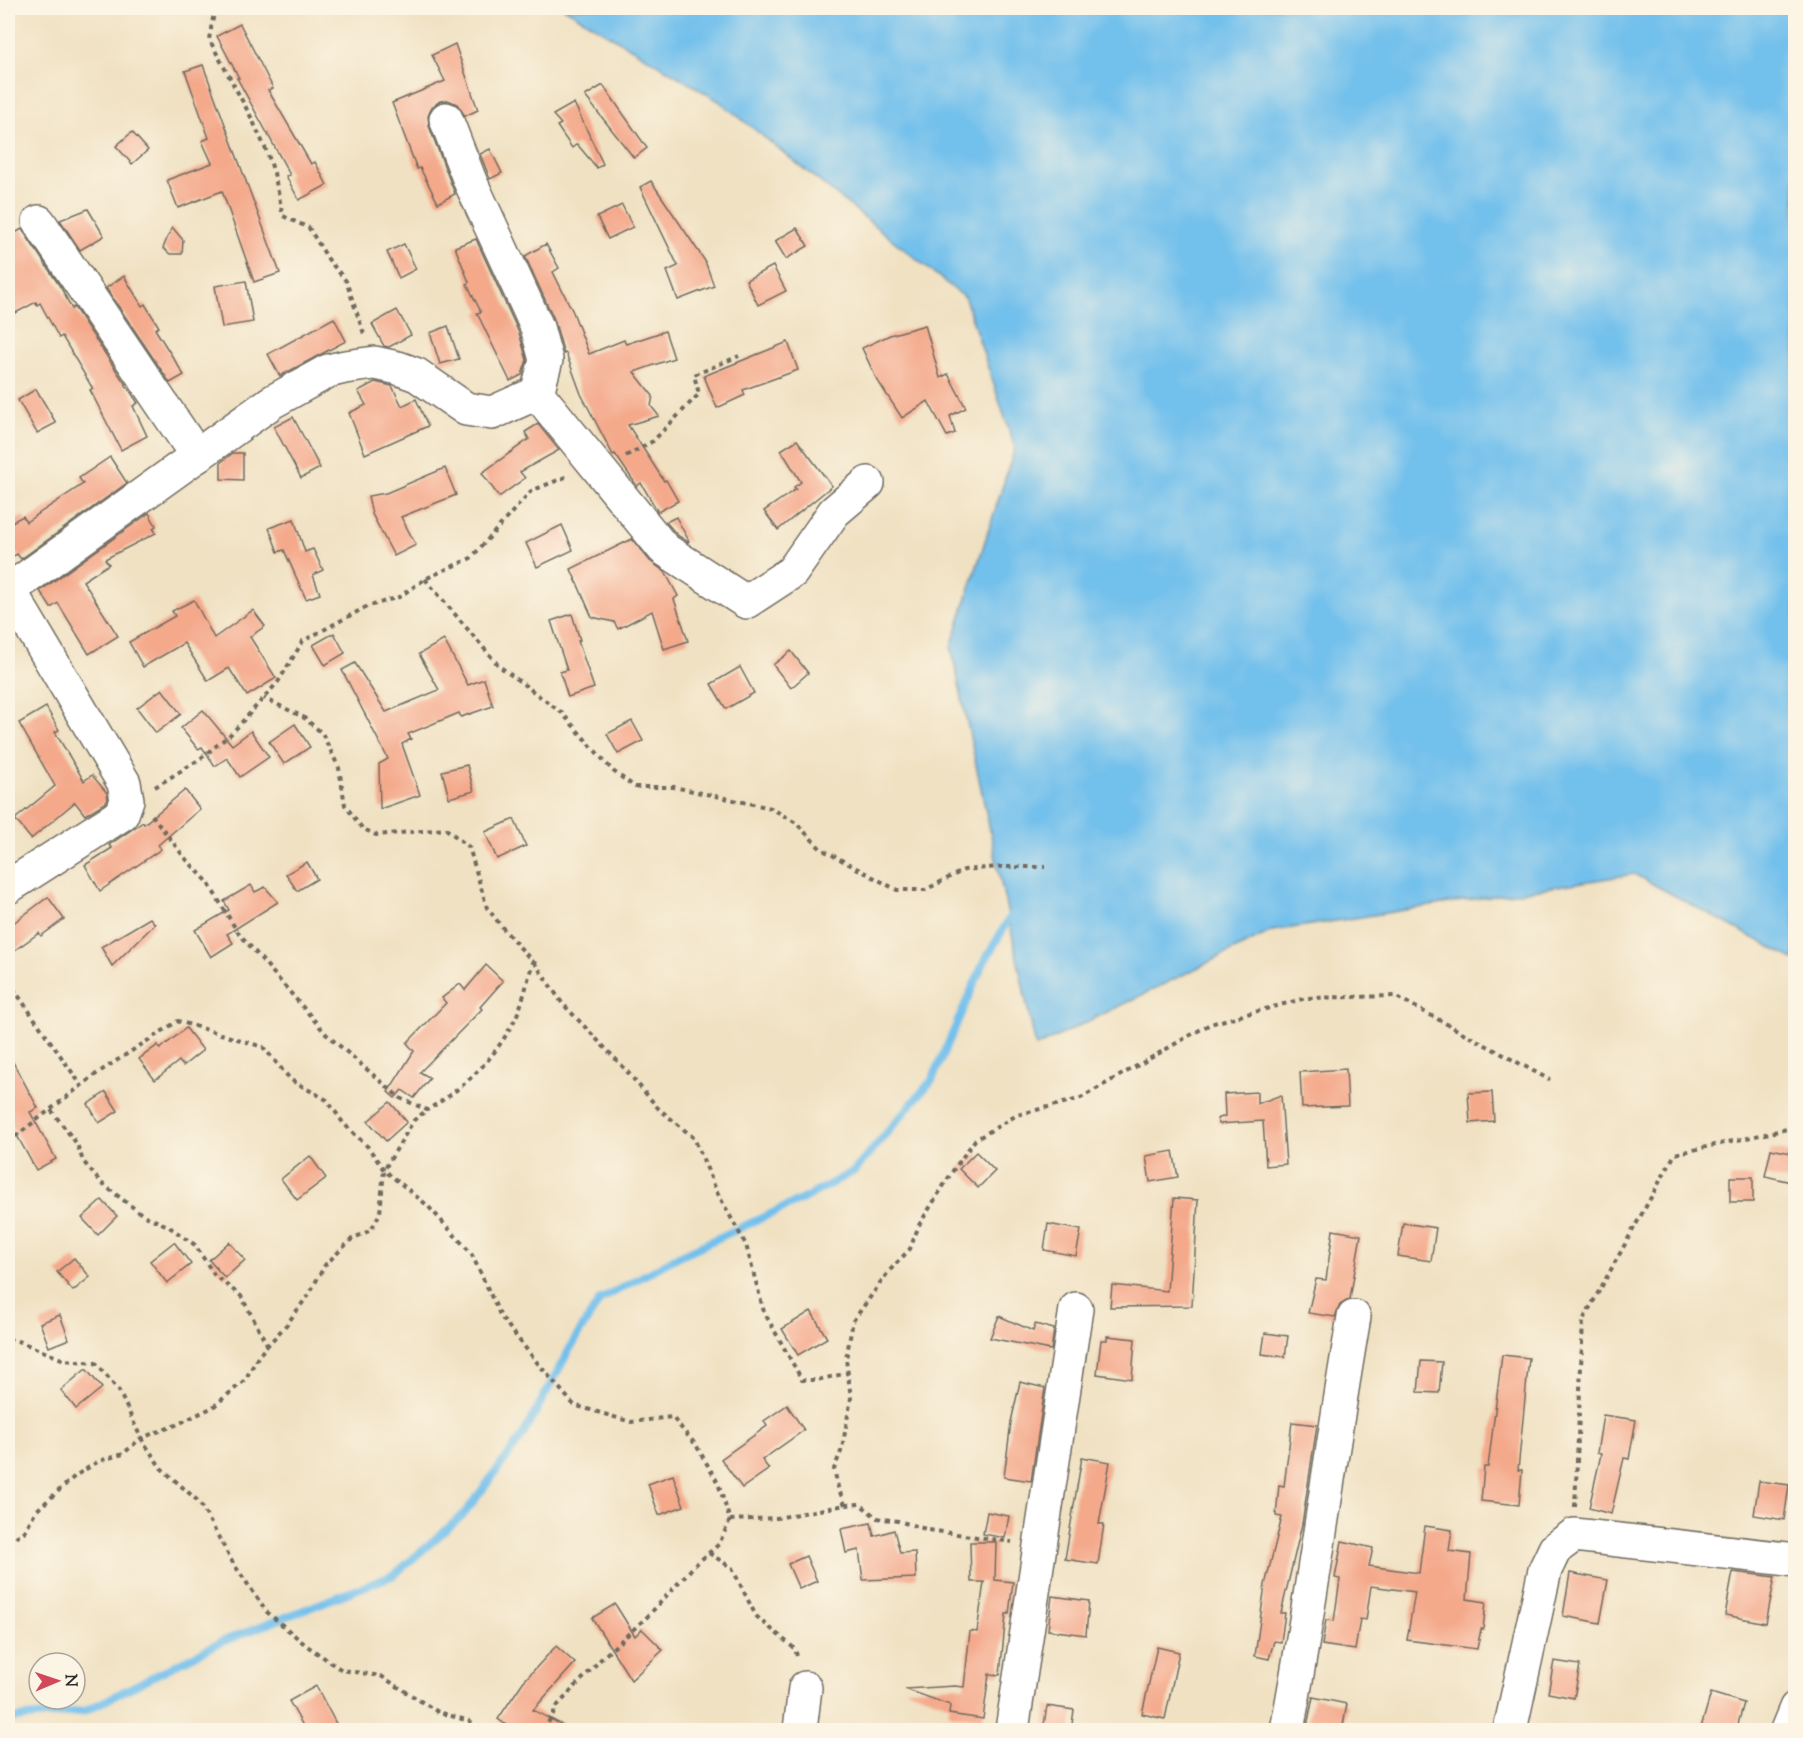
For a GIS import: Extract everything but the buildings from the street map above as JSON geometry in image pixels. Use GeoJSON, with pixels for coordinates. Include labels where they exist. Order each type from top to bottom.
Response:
{"type":"FeatureCollection","features":[{"type":"Feature","properties":{"kind":"street"},"geometry":{"type":"LineString","coordinates":[[446,119],[470,181],[537,327],[546,360],[537,393]]}},
{"type":"Feature","properties":{"kind":"street"},"geometry":{"type":"LineString","coordinates":[[39,222],[197,456]]}},
{"type":"Feature","properties":{"kind":"street"},"geometry":{"type":"LineString","coordinates":[[8,887],[122,814],[132,798],[8,590],[272,402],[328,371],[375,363],[417,375],[466,409],[492,413],[537,393]]}},
{"type":"Feature","properties":{"kind":"street"},"geometry":{"type":"LineString","coordinates":[[537,393],[664,549],[746,602],[792,572],[834,512],[868,483]]}},
{"type":"Feature","properties":{"kind":"street"},"geometry":{"type":"LineString","coordinates":[[1012,1731],[1076,1309]]}},
{"type":"Feature","properties":{"kind":"street"},"geometry":{"type":"LineString","coordinates":[[1287,1731],[1354,1317]]}},
{"type":"Feature","properties":{"kind":"street"},"geometry":{"type":"LineString","coordinates":[[1510,1731],[1545,1570],[1555,1549],[1574,1535],[1796,1560]]}},
{"type":"Feature","properties":{"kind":"street"},"geometry":{"type":"LineString","coordinates":[[800,1731],[805,1688]]}},
{"type":"Feature","properties":{"kind":"street"},"geometry":{"type":"LineString","coordinates":[[1787,1731],[1796,1708]]}},
{"type":"Feature","properties":{"kind":"path"},"geometry":{"type":"LineString","coordinates":[[215,8],[209,39],[267,152],[283,216],[309,228],[328,259],[346,281],[375,363]]}},
{"type":"Feature","properties":{"kind":"path"},"geometry":{"type":"LineString","coordinates":[[427,1110],[400,1098],[327,1035],[237,932],[207,881],[132,798],[200,759],[232,733],[278,682],[303,641],[366,607],[399,597],[425,579],[471,558],[531,491],[582,470],[618,461],[653,441],[699,394],[694,375],[739,356]]}},
{"type":"Feature","properties":{"kind":"path"},"geometry":{"type":"LineString","coordinates":[[425,579],[500,666],[562,713],[613,771],[635,787],[674,787],[771,808],[796,823],[821,849],[897,890],[925,890],[964,870],[1045,867]]}},
{"type":"Feature","properties":{"kind":"path"},"geometry":{"type":"LineString","coordinates":[[264,698],[303,717],[322,733],[339,768],[345,805],[362,828],[376,835],[446,829],[470,848],[487,908],[533,962],[562,1003],[625,1069],[658,1108],[694,1138],[717,1192],[746,1245],[764,1312],[802,1380],[817,1380],[848,1373]]}},
{"type":"Feature","properties":{"kind":"path"},"geometry":{"type":"LineString","coordinates":[[8,1542],[26,1531],[35,1512],[75,1476],[99,1461],[123,1454],[141,1438],[176,1425],[213,1407],[245,1380],[259,1355],[309,1294],[325,1265],[352,1239],[371,1230],[380,1213],[384,1170],[414,1120],[456,1093],[486,1065],[514,1021],[533,962]]}},
{"type":"Feature","properties":{"kind":"path"},"geometry":{"type":"LineString","coordinates":[[8,981],[81,1085]]}},
{"type":"Feature","properties":{"kind":"path"},"geometry":{"type":"LineString","coordinates":[[845,1505],[834,1469],[842,1449],[850,1398],[846,1359],[853,1321],[889,1271],[910,1249],[919,1225],[975,1140],[1017,1116],[1079,1099],[1210,1024],[1306,998],[1395,996],[1550,1080]]}},
{"type":"Feature","properties":{"kind":"path"},"geometry":{"type":"LineString","coordinates":[[8,1142],[81,1085],[178,1021],[263,1047],[291,1080],[327,1100],[344,1124],[368,1147],[384,1170],[428,1205],[471,1253],[501,1317],[574,1405],[631,1422],[672,1417],[696,1446],[718,1484],[730,1520],[719,1544],[694,1566],[648,1617],[602,1658],[558,1705],[544,1731]]}},
{"type":"Feature","properties":{"kind":"path"},"geometry":{"type":"LineString","coordinates":[[51,1110],[76,1144],[83,1161],[101,1183],[143,1215],[168,1226],[195,1245],[215,1276],[241,1296],[268,1346]]}},
{"type":"Feature","properties":{"kind":"path"},"geometry":{"type":"LineString","coordinates":[[1574,1535],[1583,1320],[1675,1154],[1796,1127]]}},
{"type":"Feature","properties":{"kind":"path"},"geometry":{"type":"LineString","coordinates":[[8,1339],[64,1360],[96,1364],[119,1391],[141,1438],[161,1467],[199,1502],[234,1563],[267,1612],[307,1646],[342,1670],[381,1676],[438,1712],[469,1721],[480,1731]]}},
{"type":"Feature","properties":{"kind":"path"},"geometry":{"type":"LineString","coordinates":[[730,1520],[777,1518],[860,1504],[877,1518],[930,1530],[1014,1543]]}},
{"type":"Feature","properties":{"kind":"path"},"geometry":{"type":"LineString","coordinates":[[710,1552],[732,1568],[756,1616],[795,1649],[805,1688]]}},
{"type":"Feature","properties":{"kind":"water"},"geometry":{"type":"Polygon","coordinates":[[[564,8],[1795,8],[1795,960],[1634,874],[1272,931],[1036,1047],[951,647],[1015,448],[965,298],[719,101],[564,8]]]}},
{"type":"Feature","properties":{"kind":"waterway"},"geometry":{"type":"LineString","coordinates":[[8,1719],[85,1711],[221,1642],[394,1575],[464,1514],[522,1437],[574,1341],[600,1300],[679,1256],[805,1198],[854,1171],[932,1080],[982,966],[1013,912]]}}]}
